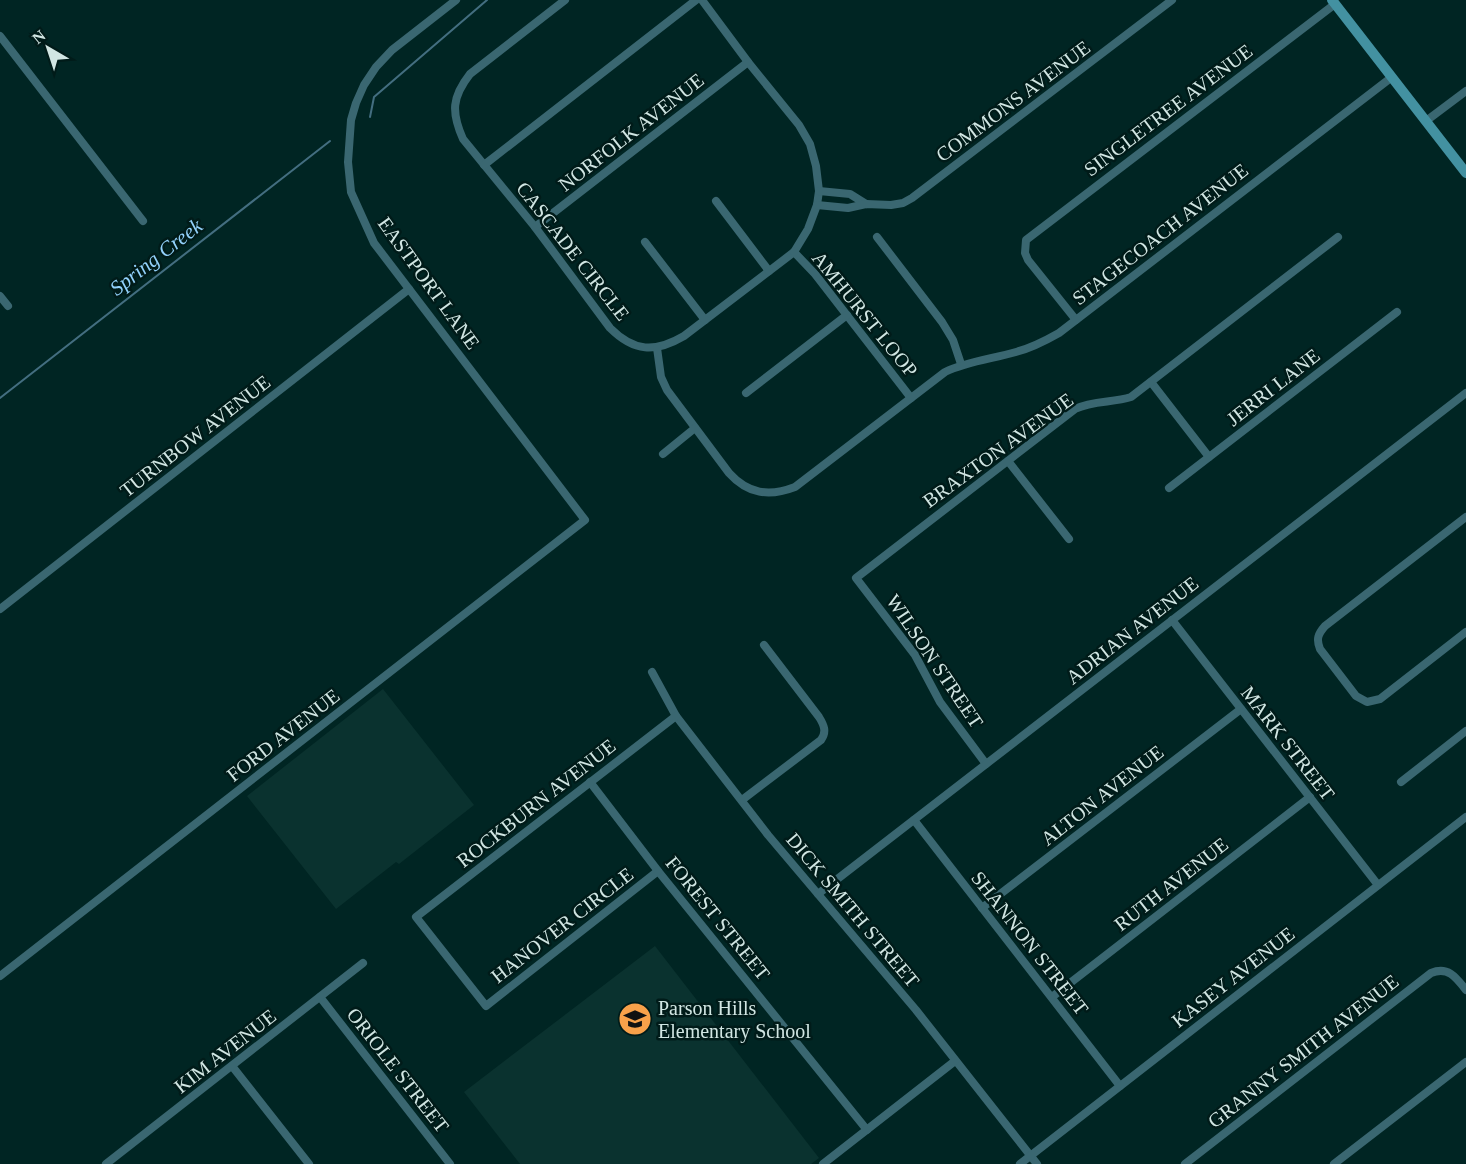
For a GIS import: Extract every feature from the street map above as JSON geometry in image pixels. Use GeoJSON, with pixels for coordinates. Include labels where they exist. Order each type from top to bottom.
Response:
{"type":"FeatureCollection","features":[{"type":"Feature","properties":{"kind":"main road"},"geometry":{"type":"LineString","coordinates":[[1334,2],[1466,173]]}},
{"type":"Feature","properties":{"kind":"street","name":"EASTPORT LANE"},"geometry":{"type":"LineString","coordinates":[[456,0],[392,50],[376,67],[364,85],[351,120],[348,162],[351,192],[375,243],[585,520]]}},
{"type":"Feature","properties":{"kind":"street","name":"CASCADE CIRCLE"},"geometry":{"type":"LineString","coordinates":[[565,0],[470,74],[460,87],[455,103],[456,122],[464,139],[535,227],[610,328],[620,338],[636,346],[657,348]]}},
{"type":"Feature","properties":{"kind":"street"},"geometry":{"type":"LineString","coordinates":[[484,165],[696,0]]}},
{"type":"Feature","properties":{"kind":"street"},"geometry":{"type":"LineString","coordinates":[[657,348],[671,344],[684,336],[794,252],[808,229],[817,205],[819,191],[810,144],[799,125],[702,0]]}},
{"type":"Feature","properties":{"kind":"street","name":"COMMONS AVENUE"},"geometry":{"type":"LineString","coordinates":[[817,205],[848,208],[866,204],[891,205],[903,203],[912,198],[1172,0]]}},
{"type":"Feature","properties":{"kind":"street","name":"SINGLETREE AVENUE"},"geometry":{"type":"LineString","coordinates":[[1076,320],[1028,260],[1024,246],[1031,235],[1334,2]]}},
{"type":"Feature","properties":{"kind":"street"},"geometry":{"type":"LineString","coordinates":[[0,36],[143,221]]}},
{"type":"Feature","properties":{"kind":"street","name":"NORFOLK AVENUE"},"geometry":{"type":"LineString","coordinates":[[535,227],[748,62]]}},
{"type":"Feature","properties":{"kind":"street","name":"STAGECOACH AVENUE"},"geometry":{"type":"LineString","coordinates":[[930,383],[961,364],[1016,352],[1059,333],[1392,77]]}},
{"type":"Feature","properties":{"kind":"street"},"geometry":{"type":"LineString","coordinates":[[1426,121],[1466,91]]}},
{"type":"Feature","properties":{"kind":"street","name":"COMMONS AVENUE"},"geometry":{"type":"LineString","coordinates":[[819,191],[850,194],[866,204]]}},
{"type":"Feature","properties":{"kind":"street"},"geometry":{"type":"LineString","coordinates":[[716,201],[769,271]]}},
{"type":"Feature","properties":{"kind":"street"},"geometry":{"type":"LineString","coordinates":[[877,237],[942,322],[961,364]]}},
{"type":"Feature","properties":{"kind":"street","name":"BRAXTON AVENUE"},"geometry":{"type":"LineString","coordinates":[[856,578],[1075,409],[1085,404],[1119,401],[1131,397],[1338,237]]}},
{"type":"Feature","properties":{"kind":"street"},"geometry":{"type":"LineString","coordinates":[[645,242],[705,320]]}},
{"type":"Feature","properties":{"kind":"street","name":"AMHURST LOOP"},"geometry":{"type":"LineString","coordinates":[[794,252],[815,274],[911,398]]}},
{"type":"Feature","properties":{"kind":"street","name":"TURNBOW AVENUE"},"geometry":{"type":"LineString","coordinates":[[0,609],[409,289]]}},
{"type":"Feature","properties":{"kind":"street"},"geometry":{"type":"LineString","coordinates":[[0,296],[8,306]]}},
{"type":"Feature","properties":{"kind":"street","name":"JERRI LANE"},"geometry":{"type":"LineString","coordinates":[[1169,488],[1397,312]]}},
{"type":"Feature","properties":{"kind":"street"},"geometry":{"type":"LineString","coordinates":[[746,393],[847,315]]}},
{"type":"Feature","properties":{"kind":"street","name":"AMHURST LOOP"},"geometry":{"type":"LineString","coordinates":[[657,348],[661,377],[667,390],[738,482],[760,493],[772,493],[795,487],[930,383]]}},
{"type":"Feature","properties":{"kind":"street"},"geometry":{"type":"LineString","coordinates":[[1151,382],[1209,457]]}},
{"type":"Feature","properties":{"kind":"street","name":"ADRIAN AVENUE"},"geometry":{"type":"LineString","coordinates":[[819,894],[1466,393]]}},
{"type":"Feature","properties":{"kind":"street"},"geometry":{"type":"LineString","coordinates":[[663,454],[695,428]]}},
{"type":"Feature","properties":{"kind":"street"},"geometry":{"type":"LineString","coordinates":[[1008,460],[1069,539]]}},
{"type":"Feature","properties":{"kind":"street"},"geometry":{"type":"LineString","coordinates":[[1466,517],[1325,626],[1317,637],[1320,649],[1356,696],[1368,702],[1380,699],[1466,632]]}},
{"type":"Feature","properties":{"kind":"street","name":"FORD AVENUE"},"geometry":{"type":"LineString","coordinates":[[0,976],[585,520]]}},
{"type":"Feature","properties":{"kind":"street","name":"WILSON STREET"},"geometry":{"type":"LineString","coordinates":[[856,578],[915,655],[945,709],[986,764]]}},
{"type":"Feature","properties":{"kind":"street","name":"MARK STREET"},"geometry":{"type":"LineString","coordinates":[[1173,620],[1378,885]]}},
{"type":"Feature","properties":{"kind":"street"},"geometry":{"type":"LineString","coordinates":[[742,800],[821,740],[825,732],[819,717],[764,645]]}},
{"type":"Feature","properties":{"kind":"street","name":"DICK SMITH STREET"},"geometry":{"type":"LineString","coordinates":[[652,672],[676,716],[742,800],[910,1002],[1037,1164]]}},
{"type":"Feature","properties":{"kind":"street","name":"ALTON AVENUE"},"geometry":{"type":"LineString","coordinates":[[982,908],[1241,709]]}},
{"type":"Feature","properties":{"kind":"street","name":"ROCKBURN AVENUE"},"geometry":{"type":"LineString","coordinates":[[486,1006],[416,917],[676,716]]}},
{"type":"Feature","properties":{"kind":"street"},"geometry":{"type":"LineString","coordinates":[[1401,782],[1466,731]]}},
{"type":"Feature","properties":{"kind":"street","name":"FOREST STREET"},"geometry":{"type":"LineString","coordinates":[[590,782],[658,871],[867,1130]]}},
{"type":"Feature","properties":{"kind":"street","name":"RUTH AVENUE"},"geometry":{"type":"LineString","coordinates":[[1052,997],[1310,797]]}},
{"type":"Feature","properties":{"kind":"street","name":"KASEY AVENUE"},"geometry":{"type":"LineString","coordinates":[[1020,1164],[1466,817]]}},
{"type":"Feature","properties":{"kind":"street","name":"SHANNON STREET"},"geometry":{"type":"LineString","coordinates":[[914,820],[1120,1086]]}},
{"type":"Feature","properties":{"kind":"street","name":"HANOVER CIRCLE"},"geometry":{"type":"LineString","coordinates":[[486,1006],[658,871]]}},
{"type":"Feature","properties":{"kind":"street","name":"KIM AVENUE"},"geometry":{"type":"LineString","coordinates":[[106,1164],[363,963]]}},
{"type":"Feature","properties":{"kind":"street","name":"GRANNY SMITH AVENUE"},"geometry":{"type":"LineString","coordinates":[[1185,1164],[1431,973],[1444,970],[1455,976],[1466,990]]}},
{"type":"Feature","properties":{"kind":"street","name":"ORIOLE STREET"},"geometry":{"type":"LineString","coordinates":[[320,997],[450,1164]]}},
{"type":"Feature","properties":{"kind":"street"},"geometry":{"type":"LineString","coordinates":[[823,1164],[955,1061]]}},
{"type":"Feature","properties":{"kind":"street"},"geometry":{"type":"LineString","coordinates":[[1334,1164],[1466,1062]]}},
{"type":"Feature","properties":{"kind":"street"},"geometry":{"type":"LineString","coordinates":[[232,1066],[309,1164]]}},
{"type":"Feature","properties":{"kind":"shaded area"},"geometry":{"type":"Polygon","coordinates":[[[383,689],[474,805],[399,864],[396,862],[336,909],[247,796],[383,689]]]}},
{"type":"Feature","properties":{"kind":"shaded area","name":"Parson Hills Elementary School"},"geometry":{"type":"Polygon","coordinates":[[[655,946],[819,1158],[811,1164],[520,1164],[464,1092],[655,946]]]}},
{"type":"Feature","properties":{"kind":"waterway","name":"Spring Creek"},"geometry":{"type":"LineString","coordinates":[[370,117],[374,97],[487,0]]}},
{"type":"Feature","properties":{"kind":"waterway","name":"Spring Creek"},"geometry":{"type":"LineString","coordinates":[[0,398],[330,141]]}},
{"type":"Feature","properties":{"kind":"place","name":"Parson Hills Elementary School"},"geometry":{"type":"Point","coordinates":[635,1019]}}]}
